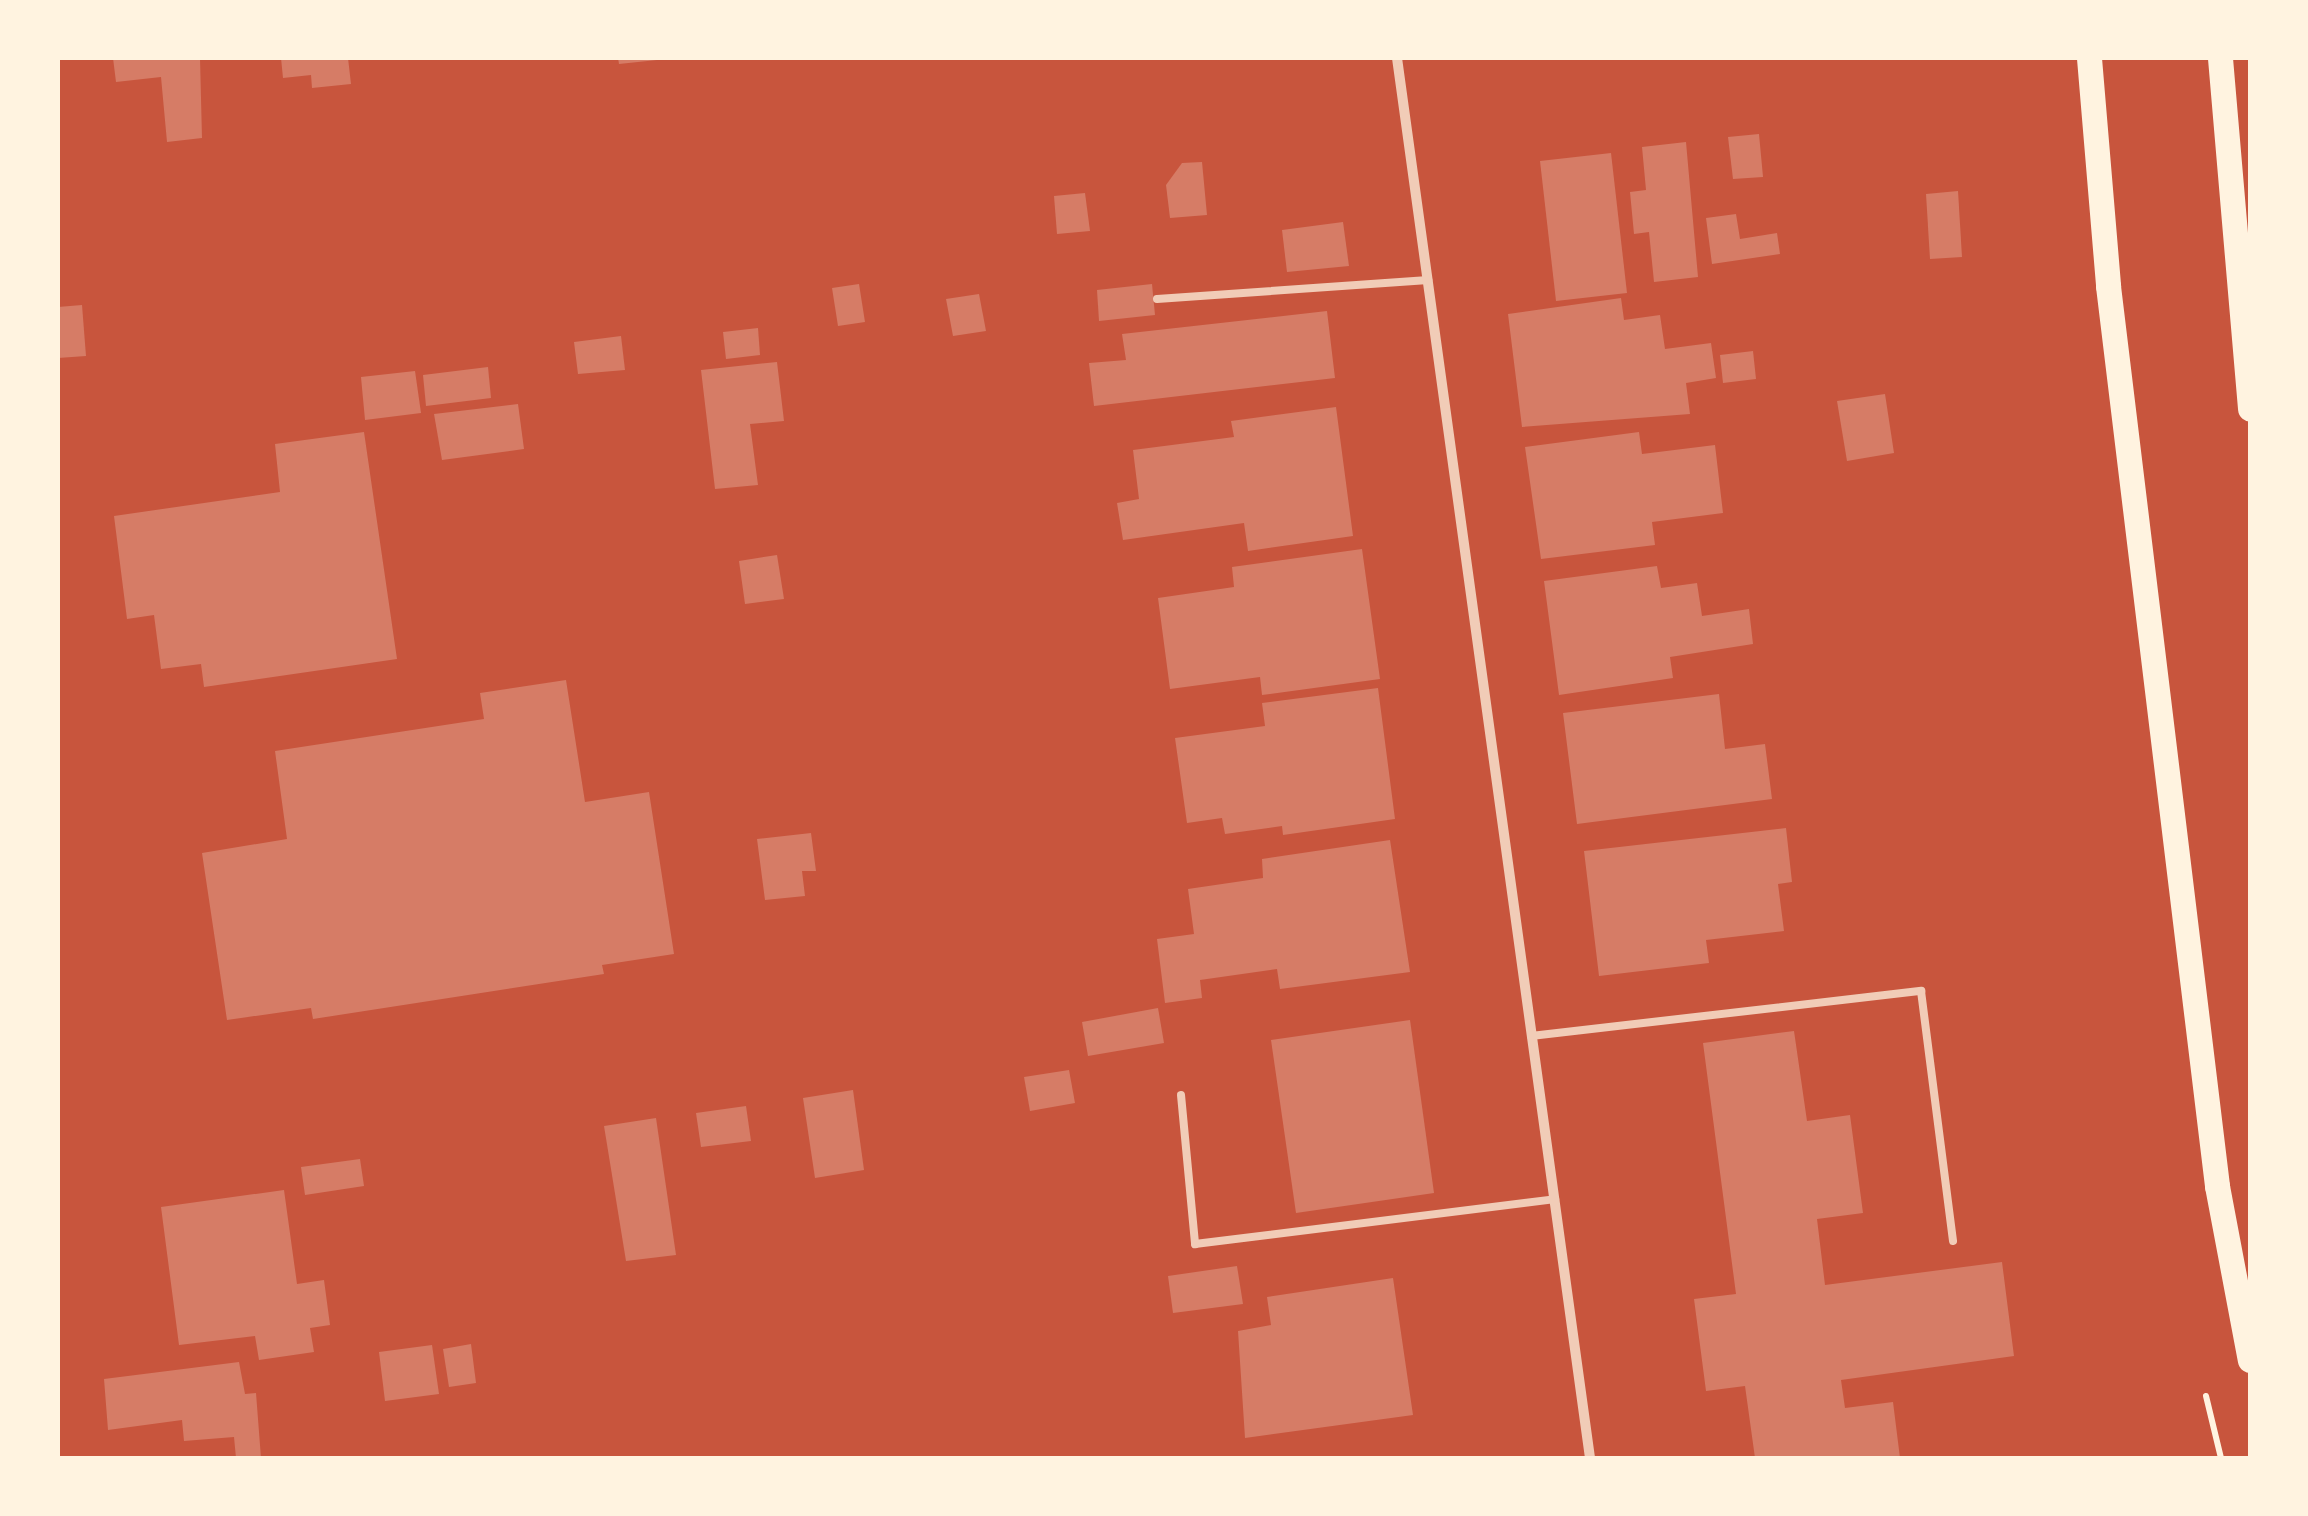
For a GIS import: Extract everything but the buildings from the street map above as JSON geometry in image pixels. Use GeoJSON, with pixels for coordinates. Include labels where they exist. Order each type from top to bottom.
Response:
{"type":"FeatureCollection","features":[{"type":"Feature","properties":{"kind":"main road"},"geometry":{"type":"LineString","coordinates":[[2089,58],[2217,1186],[2250,1360]]}},
{"type":"Feature","properties":{"kind":"main road"},"geometry":{"type":"LineString","coordinates":[[2220,58],[2250,409]]}},
{"type":"Feature","properties":{"kind":"street"},"geometry":{"type":"LineString","coordinates":[[1397,58],[1590,1458]]}},
{"type":"Feature","properties":{"kind":"lane"},"geometry":{"type":"LineString","coordinates":[[1157,299],[1428,280]]}},
{"type":"Feature","properties":{"kind":"lane"},"geometry":{"type":"LineString","coordinates":[[1531,1036],[1920,991],[1953,1241]]}},
{"type":"Feature","properties":{"kind":"lane"},"geometry":{"type":"LineString","coordinates":[[1181,1096],[1195,1244],[1554,1200]]}}]}
